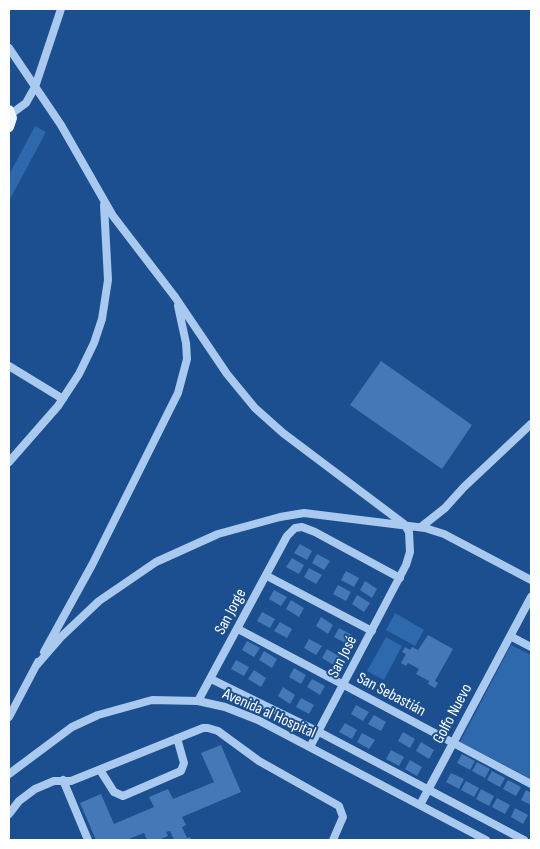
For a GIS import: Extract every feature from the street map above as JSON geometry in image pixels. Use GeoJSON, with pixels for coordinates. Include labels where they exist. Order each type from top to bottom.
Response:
{"type":"FeatureCollection","features":[{"type":"Feature","properties":{"kind":"main road"},"geometry":{"type":"LineString","coordinates":[[9,127],[10,112]]}},
{"type":"Feature","properties":{"kind":"street"},"geometry":{"type":"LineString","coordinates":[[10,112],[26,103],[35,87],[61,9]]}},
{"type":"Feature","properties":{"kind":"street"},"geometry":{"type":"LineString","coordinates":[[9,48],[74,146],[104,203],[175,297],[227,374],[255,408],[283,433],[404,524]]}},
{"type":"Feature","properties":{"kind":"street"},"geometry":{"type":"LineString","coordinates":[[9,462],[62,399],[85,364],[102,319],[108,264],[104,203]]}},
{"type":"Feature","properties":{"kind":"street"},"geometry":{"type":"LineString","coordinates":[[9,717],[92,564],[178,393],[187,359],[186,343],[175,297]]}},
{"type":"Feature","properties":{"kind":"street"},"geometry":{"type":"LineString","coordinates":[[9,366],[62,399]]}},
{"type":"Feature","properties":{"kind":"street"},"geometry":{"type":"LineString","coordinates":[[422,527],[445,508],[464,487],[531,424]]}},
{"type":"Feature","properties":{"kind":"street"},"geometry":{"type":"LineString","coordinates":[[36,666],[80,618],[126,581],[172,554],[218,534],[280,516],[304,513],[422,527],[444,534],[531,580]]}},
{"type":"Feature","properties":{"kind":"street","name":"San José"},"geometry":{"type":"LineString","coordinates":[[310,747],[400,578],[410,547],[409,532],[404,524]]}},
{"type":"Feature","properties":{"kind":"street","name":"San Jorge"},"geometry":{"type":"LineString","coordinates":[[198,701],[287,536],[295,528],[307,529],[400,578]]}},
{"type":"Feature","properties":{"kind":"street"},"geometry":{"type":"LineString","coordinates":[[267,576],[372,631]]}},
{"type":"Feature","properties":{"kind":"street","name":"Golfo Nuevo"},"geometry":{"type":"LineString","coordinates":[[420,805],[531,597]]}},
{"type":"Feature","properties":{"kind":"street","name":"San Sebastián"},"geometry":{"type":"LineString","coordinates":[[238,629],[531,784]]}},
{"type":"Feature","properties":{"kind":"street"},"geometry":{"type":"LineString","coordinates":[[510,636],[531,647]]}},
{"type":"Feature","properties":{"kind":"street"},"geometry":{"type":"LineString","coordinates":[[211,679],[319,732],[524,840]]}},
{"type":"Feature","properties":{"kind":"street","name":"Avenida al Hospital"},"geometry":{"type":"LineString","coordinates":[[9,774],[72,727],[98,715],[152,700],[198,701],[239,712],[310,747],[486,840]]}},
{"type":"Feature","properties":{"kind":"street"},"geometry":{"type":"LineString","coordinates":[[9,814],[28,793],[54,781],[71,781],[203,728],[218,731],[258,761],[338,805],[342,809],[343,817],[333,840]]}},
{"type":"Feature","properties":{"kind":"street"},"geometry":{"type":"LineString","coordinates":[[100,770],[106,776],[114,792],[123,796],[179,773],[184,763],[177,738]]}},
{"type":"Feature","properties":{"kind":"street"},"geometry":{"type":"LineString","coordinates":[[63,780],[88,840]]}},
{"type":"Feature","properties":{"kind":"shaded area"},"geometry":{"type":"Polygon","coordinates":[[[35,126],[46,132],[9,201],[9,175],[35,126]]]}},
{"type":"Feature","properties":{"kind":"shaded area"},"geometry":{"type":"Polygon","coordinates":[[[395,613],[424,630],[415,646],[386,630],[395,613]]]}},
{"type":"Feature","properties":{"kind":"shaded area"},"geometry":{"type":"Polygon","coordinates":[[[386,637],[402,646],[384,680],[367,671],[386,637]]]}},
{"type":"Feature","properties":{"kind":"shaded area"},"geometry":{"type":"Polygon","coordinates":[[[511,645],[531,655],[531,779],[460,742],[511,645]]]}},
{"type":"Feature","properties":{"kind":"building"},"geometry":{"type":"Polygon","coordinates":[[[381,361],[472,425],[442,469],[350,405],[381,361]]]}},
{"type":"Feature","properties":{"kind":"building"},"geometry":{"type":"Polygon","coordinates":[[[300,544],[312,551],[307,560],[294,553],[300,544]]]}},
{"type":"Feature","properties":{"kind":"building"},"geometry":{"type":"Polygon","coordinates":[[[317,554],[330,561],[324,570],[312,563],[317,554]]]}},
{"type":"Feature","properties":{"kind":"building"},"geometry":{"type":"Polygon","coordinates":[[[292,558],[304,565],[299,574],[286,567],[292,558]]]}},
{"type":"Feature","properties":{"kind":"building"},"geometry":{"type":"Polygon","coordinates":[[[309,568],[322,575],[316,584],[304,577],[309,568]]]}},
{"type":"Feature","properties":{"kind":"building"},"geometry":{"type":"Polygon","coordinates":[[[346,571],[359,578],[354,587],[341,580],[346,571]]]}},
{"type":"Feature","properties":{"kind":"building"},"geometry":{"type":"Polygon","coordinates":[[[365,581],[377,589],[372,598],[360,590],[365,581]]]}},
{"type":"Feature","properties":{"kind":"building"},"geometry":{"type":"Polygon","coordinates":[[[338,585],[351,592],[346,601],[333,594],[338,585]]]}},
{"type":"Feature","properties":{"kind":"building"},"geometry":{"type":"Polygon","coordinates":[[[274,590],[287,597],[281,606],[269,599],[274,590]]]}},
{"type":"Feature","properties":{"kind":"building"},"geometry":{"type":"Polygon","coordinates":[[[357,595],[370,603],[364,612],[352,604],[357,595]]]}},
{"type":"Feature","properties":{"kind":"building"},"geometry":{"type":"Polygon","coordinates":[[[291,600],[304,608],[299,617],[286,609],[291,600]]]}},
{"type":"Feature","properties":{"kind":"building"},"geometry":{"type":"Polygon","coordinates":[[[262,612],[275,619],[270,628],[257,621],[262,612]]]}},
{"type":"Feature","properties":{"kind":"building"},"geometry":{"type":"Polygon","coordinates":[[[321,617],[333,625],[328,634],[316,626],[321,617]]]}},
{"type":"Feature","properties":{"kind":"building"},"geometry":{"type":"Polygon","coordinates":[[[280,622],[292,629],[287,638],[274,631],[280,622]]]}},
{"type":"Feature","properties":{"kind":"building"},"geometry":{"type":"Polygon","coordinates":[[[339,628],[352,635],[347,644],[334,637],[339,628]]]}},
{"type":"Feature","properties":{"kind":"building"},"geometry":{"type":"Polygon","coordinates":[[[428,635],[453,649],[435,681],[438,683],[435,688],[428,684],[429,681],[416,674],[419,669],[408,663],[406,666],[401,663],[406,654],[402,652],[405,647],[410,650],[412,647],[418,650],[428,635]]]}},
{"type":"Feature","properties":{"kind":"building"},"geometry":{"type":"Polygon","coordinates":[[[309,639],[322,646],[316,655],[304,648],[309,639]]]}},
{"type":"Feature","properties":{"kind":"building"},"geometry":{"type":"Polygon","coordinates":[[[247,641],[260,648],[254,657],[242,650],[247,641]]]}},
{"type":"Feature","properties":{"kind":"building"},"geometry":{"type":"Polygon","coordinates":[[[327,649],[340,657],[335,666],[322,658],[327,649]]]}},
{"type":"Feature","properties":{"kind":"building"},"geometry":{"type":"Polygon","coordinates":[[[264,651],[277,659],[272,668],[259,660],[264,651]]]}},
{"type":"Feature","properties":{"kind":"building"},"geometry":{"type":"Polygon","coordinates":[[[236,660],[249,667],[244,676],[231,669],[236,660]]]}},
{"type":"Feature","properties":{"kind":"building"},"geometry":{"type":"Polygon","coordinates":[[[294,668],[306,675],[301,684],[289,677],[294,668]]]}},
{"type":"Feature","properties":{"kind":"building"},"geometry":{"type":"Polygon","coordinates":[[[254,670],[266,678],[261,687],[248,679],[254,670]]]}},
{"type":"Feature","properties":{"kind":"building"},"geometry":{"type":"Polygon","coordinates":[[[312,679],[325,686],[320,695],[307,687],[312,679]]]}},
{"type":"Feature","properties":{"kind":"building"},"geometry":{"type":"Polygon","coordinates":[[[283,687],[295,695],[290,704],[278,696],[283,687]]]}},
{"type":"Feature","properties":{"kind":"building"},"geometry":{"type":"Polygon","coordinates":[[[301,698],[314,705],[309,714],[296,707],[301,698]]]}},
{"type":"Feature","properties":{"kind":"building"},"geometry":{"type":"Polygon","coordinates":[[[356,705],[369,712],[363,721],[351,714],[356,705]]]}},
{"type":"Feature","properties":{"kind":"building"},"geometry":{"type":"Polygon","coordinates":[[[374,715],[386,722],[381,731],[368,724],[374,715]]]}},
{"type":"Feature","properties":{"kind":"building"},"geometry":{"type":"Polygon","coordinates":[[[345,723],[357,730],[352,739],[339,732],[345,723]]]}},
{"type":"Feature","properties":{"kind":"building"},"geometry":{"type":"Polygon","coordinates":[[[403,732],[415,739],[410,748],[398,741],[403,732]]]}},
{"type":"Feature","properties":{"kind":"building"},"geometry":{"type":"Polygon","coordinates":[[[362,733],[375,740],[369,749],[357,742],[362,733]]]}},
{"type":"Feature","properties":{"kind":"building"},"geometry":{"type":"Polygon","coordinates":[[[421,742],[434,750],[429,759],[416,751],[421,742]]]}},
{"type":"Feature","properties":{"kind":"building"},"geometry":{"type":"Polygon","coordinates":[[[221,745],[241,792],[182,817],[186,825],[182,827],[187,838],[190,837],[192,840],[174,840],[170,831],[166,832],[168,836],[159,840],[147,840],[144,833],[126,840],[96,840],[80,803],[101,794],[114,824],[154,807],[149,797],[168,789],[173,799],[214,782],[201,753],[221,745]]]}},
{"type":"Feature","properties":{"kind":"building"},"geometry":{"type":"Polygon","coordinates":[[[391,750],[404,757],[399,766],[386,759],[391,750]]]}},
{"type":"Feature","properties":{"kind":"building"},"geometry":{"type":"Polygon","coordinates":[[[462,754],[475,761],[470,770],[457,763],[462,754]]]}},
{"type":"Feature","properties":{"kind":"building"},"geometry":{"type":"Polygon","coordinates":[[[410,760],[422,767],[417,776],[405,769],[410,760]]]}},
{"type":"Feature","properties":{"kind":"building"},"geometry":{"type":"Polygon","coordinates":[[[477,762],[490,769],[485,778],[472,771],[477,762]]]}},
{"type":"Feature","properties":{"kind":"building"},"geometry":{"type":"Polygon","coordinates":[[[492,771],[505,778],[500,787],[487,780],[492,771]]]}},
{"type":"Feature","properties":{"kind":"building"},"geometry":{"type":"Polygon","coordinates":[[[451,773],[464,779],[459,789],[446,782],[451,773]]]}},
{"type":"Feature","properties":{"kind":"building"},"geometry":{"type":"Polygon","coordinates":[[[508,780],[521,787],[516,796],[503,789],[508,780]]]}},
{"type":"Feature","properties":{"kind":"building"},"geometry":{"type":"Polygon","coordinates":[[[466,781],[479,788],[474,797],[461,790],[466,781]]]}},
{"type":"Feature","properties":{"kind":"building"},"geometry":{"type":"Polygon","coordinates":[[[481,789],[494,796],[489,806],[476,799],[481,789]]]}},
{"type":"Feature","properties":{"kind":"building"},"geometry":{"type":"Polygon","coordinates":[[[526,790],[531,793],[531,805],[521,800],[526,790]]]}},
{"type":"Feature","properties":{"kind":"building"},"geometry":{"type":"Polygon","coordinates":[[[497,798],[510,805],[505,814],[492,807],[497,798]]]}},
{"type":"Feature","properties":{"kind":"building"},"geometry":{"type":"Polygon","coordinates":[[[515,808],[528,815],[523,824],[511,817],[515,808]]]}}]}
